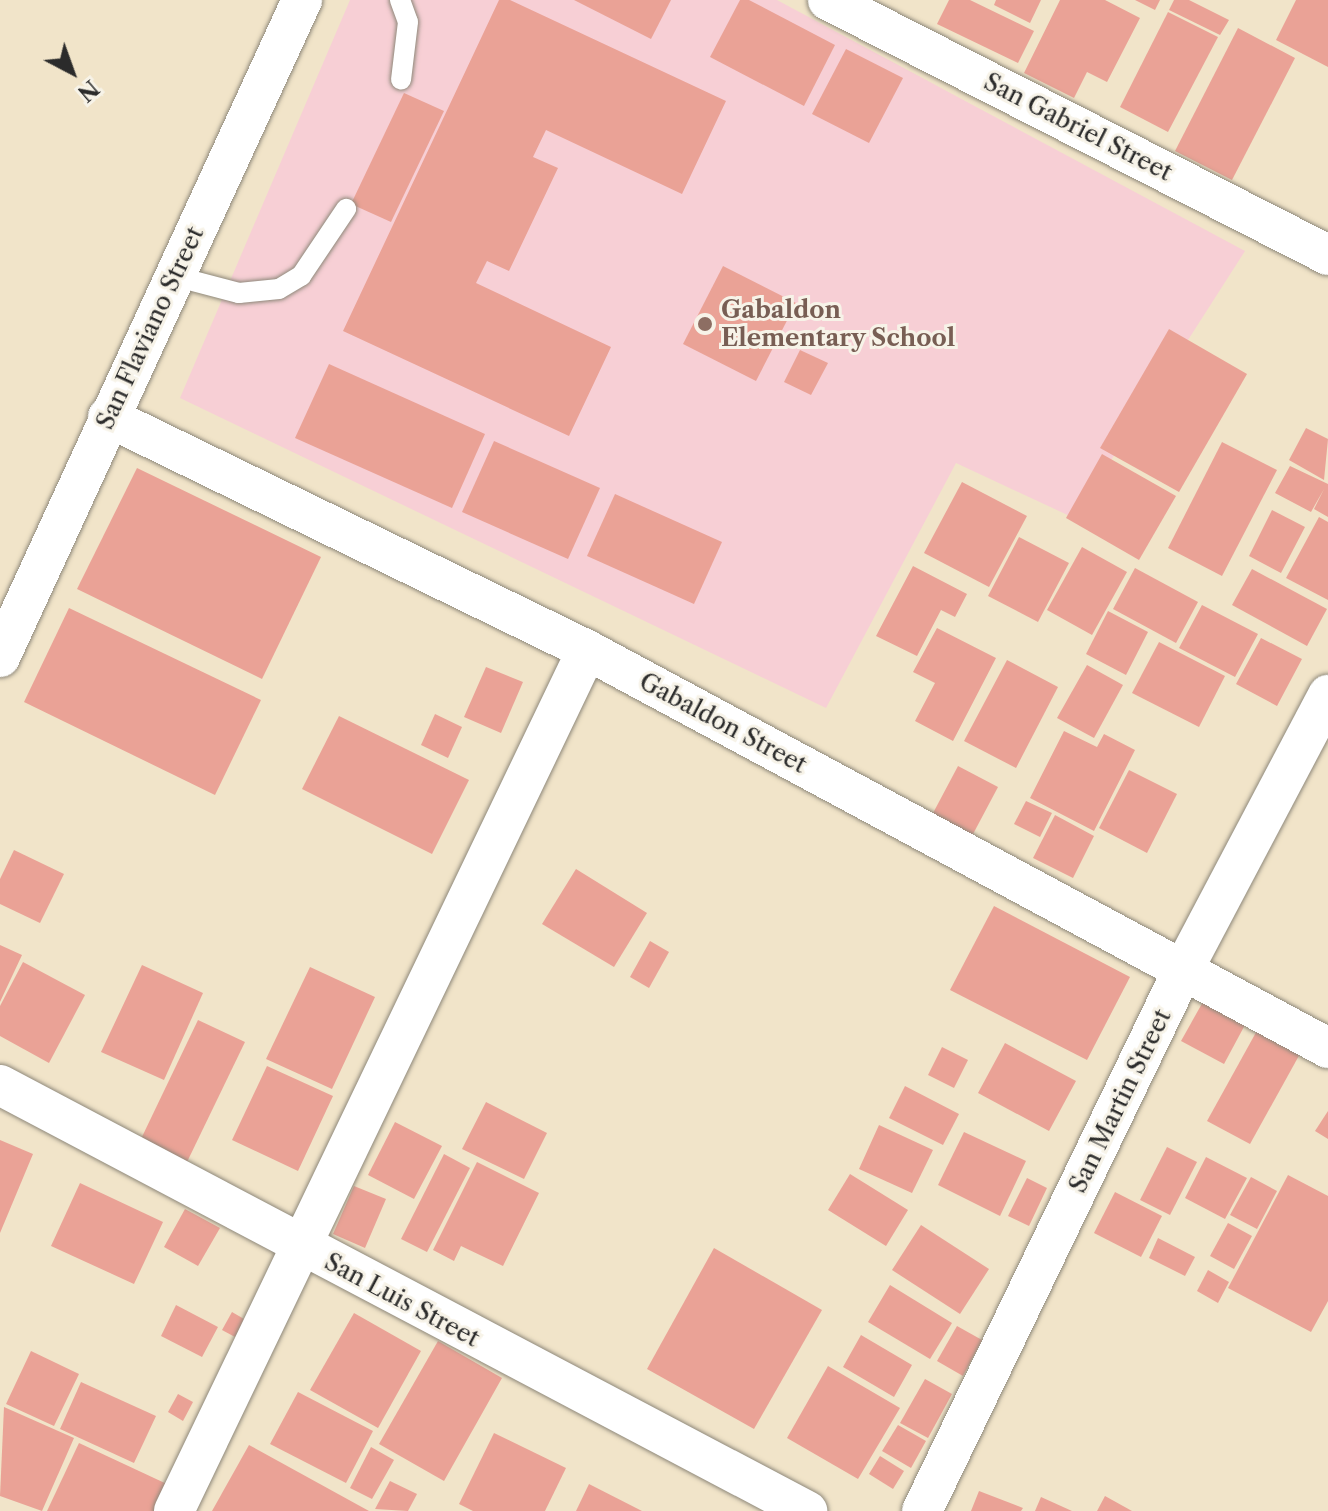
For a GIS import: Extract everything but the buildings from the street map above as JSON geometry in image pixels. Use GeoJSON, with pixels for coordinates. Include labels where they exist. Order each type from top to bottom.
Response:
{"type":"FeatureCollection","features":[{"type":"Feature","properties":{"kind":"street","name":"San Flaviano Street"},"geometry":{"type":"LineString","coordinates":[[0,657],[302,0]]}},
{"type":"Feature","properties":{"kind":"street","name":"San Gabriel Street"},"geometry":{"type":"LineString","coordinates":[[828,0],[893,15],[1328,255]]}},
{"type":"Feature","properties":{"kind":"street","name":"Gabaldon Street"},"geometry":{"type":"LineString","coordinates":[[108,417],[587,650],[1328,1048]]}},
{"type":"Feature","properties":{"kind":"street"},"geometry":{"type":"LineString","coordinates":[[174,1511],[587,650]]}},
{"type":"Feature","properties":{"kind":"street","name":"San Martin Street"},"geometry":{"type":"LineString","coordinates":[[922,1511],[1183,970],[1328,695]]}},
{"type":"Feature","properties":{"kind":"street","name":"San Luis Street"},"geometry":{"type":"LineString","coordinates":[[0,1085],[302,1248],[807,1511]]}},
{"type":"Feature","properties":{"kind":"lane"},"geometry":{"type":"LineString","coordinates":[[400,0],[408,22],[401,80]]}},
{"type":"Feature","properties":{"kind":"lane"},"geometry":{"type":"LineString","coordinates":[[174,276],[239,293],[279,289],[301,276],[346,209]]}},
{"type":"Feature","properties":{"kind":"shaded area","name":"Gabaldon Elementary School"},"geometry":{"type":"Polygon","coordinates":[[[350,0],[777,0],[1245,251],[1074,518],[956,463],[826,708],[180,398],[350,0]]]}},
{"type":"Feature","properties":{"kind":"place","name":"Gabaldon Elementary School"},"geometry":{"type":"Point","coordinates":[705,324]}}]}
